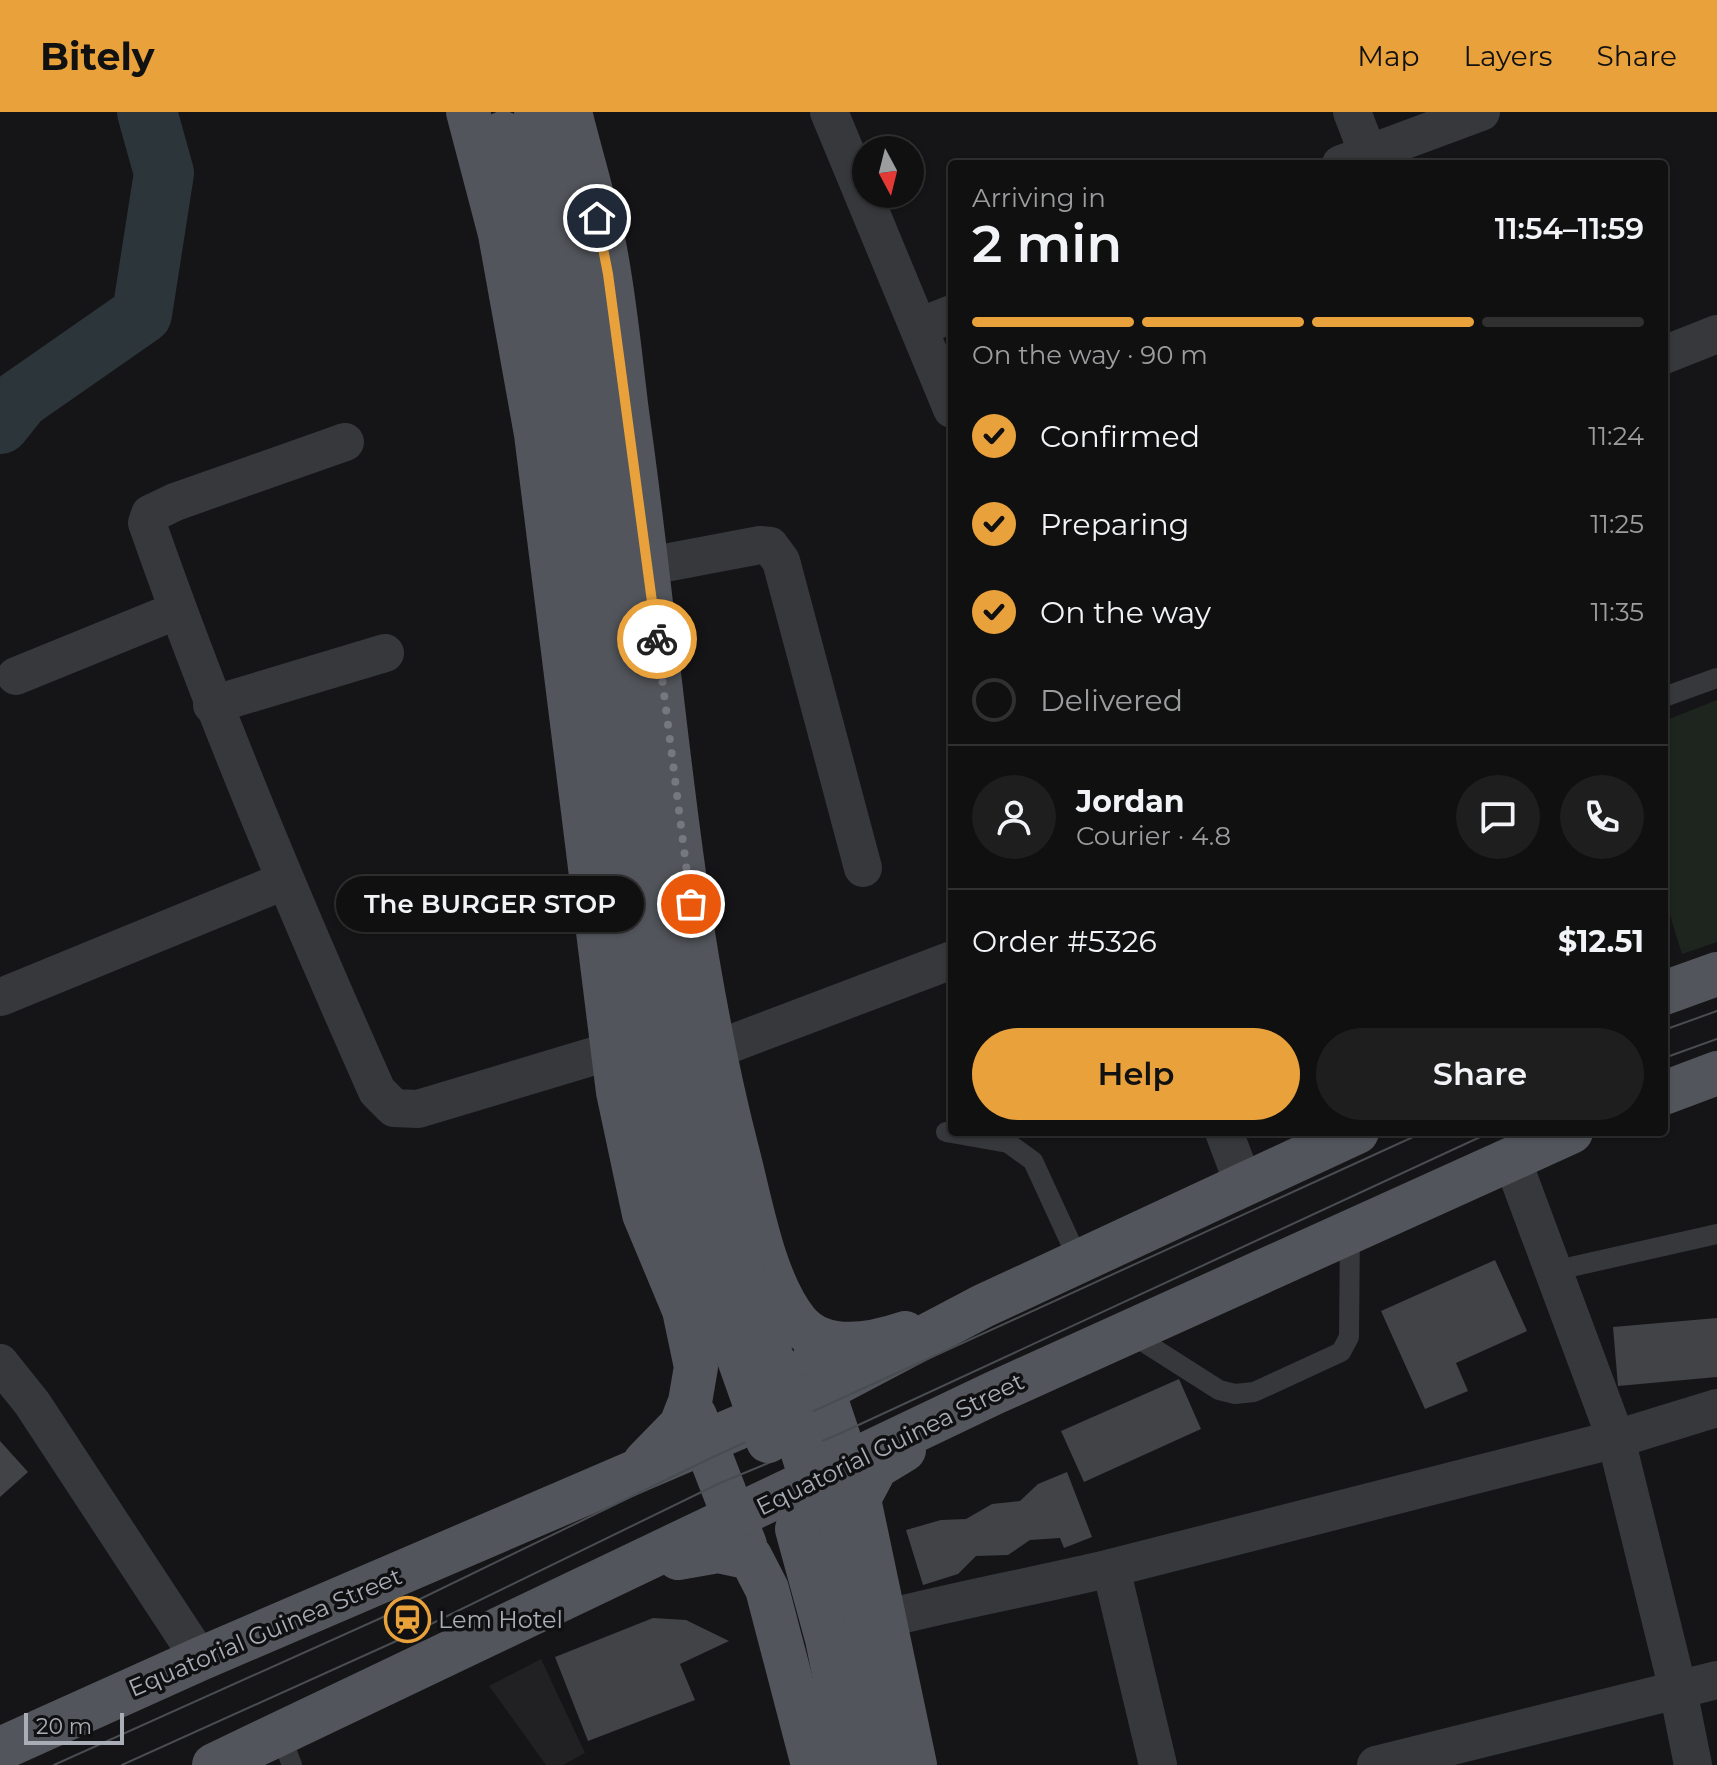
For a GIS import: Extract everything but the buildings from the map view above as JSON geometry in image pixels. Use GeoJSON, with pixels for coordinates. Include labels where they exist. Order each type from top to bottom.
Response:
{"type":"FeatureCollection","features":[{"type":"Feature","properties":{"kind":"main road"},"geometry":{"type":"LineString","coordinates":[[468,112],[500,234],[536,434],[618,1092],[644,1214],[684,1310],[696,1367],[697,1422],[742,1538],[767,1589],[813,1765]]}},
{"type":"Feature","properties":{"kind":"main road"},"geometry":{"type":"LineString","coordinates":[[497,112],[587,311],[623,566],[688,1094],[727,1232],[782,1387],[848,1594],[884,1765]]}},
{"type":"Feature","properties":{"kind":"main road"},"geometry":{"type":"LineString","coordinates":[[536,112],[552,231],[572,467],[659,1112],[696,1238],[798,1532],[827,1639],[853,1765]]}},
{"type":"Feature","properties":{"kind":"main road"},"geometry":{"type":"LineString","coordinates":[[570,112],[604,245],[649,566],[669,757],[712,1051],[773,1278],[798,1324],[824,1390],[854,1482],[915,1765]]}},
{"type":"Feature","properties":{"kind":"main road"},"geometry":{"type":"LineString","coordinates":[[1668,982],[1717,974]]}},
{"type":"Feature","properties":{"kind":"main road"},"geometry":{"type":"LineString","coordinates":[[1668,1091],[1717,1073]]}},
{"type":"Feature","properties":{"kind":"main road"},"geometry":{"type":"LineString","coordinates":[[697,1422],[824,1390],[983,1306],[1348,1136]]}},
{"type":"Feature","properties":{"kind":"main road","name":"Equatorial Guinea Street"},"geometry":{"type":"LineString","coordinates":[[742,1538],[854,1482],[994,1393],[1561,1136]]}},
{"type":"Feature","properties":{"kind":"main road"},"geometry":{"type":"LineString","coordinates":[[798,1324],[827,1342],[872,1344],[983,1306]]}},
{"type":"Feature","properties":{"kind":"main road","name":"Equatorial Guinea Street"},"geometry":{"type":"LineString","coordinates":[[0,1749],[638,1470],[681,1425],[697,1422]]}},
{"type":"Feature","properties":{"kind":"main road"},"geometry":{"type":"LineString","coordinates":[[214,1765],[286,1750],[629,1570],[702,1552],[734,1553],[742,1538]]}},
{"type":"Feature","properties":{"kind":"street"},"geometry":{"type":"LineString","coordinates":[[829,112],[935,320],[948,388]]}},
{"type":"Feature","properties":{"kind":"street"},"geometry":{"type":"LineString","coordinates":[[1352,112],[1360,160],[1481,112]]}},
{"type":"Feature","properties":{"kind":"street"},"geometry":{"type":"LineString","coordinates":[[1668,353],[1717,334]]}},
{"type":"Feature","properties":{"kind":"street"},"geometry":{"type":"LineString","coordinates":[[345,442],[150,514],[147,523],[212,705],[284,881],[377,1091],[394,1108],[418,1109],[614,1050]]}},
{"type":"Feature","properties":{"kind":"street"},"geometry":{"type":"LineString","coordinates":[[649,566],[760,545],[770,546],[781,561],[863,868]]}},
{"type":"Feature","properties":{"kind":"street"},"geometry":{"type":"LineString","coordinates":[[16,676],[178,610]]}},
{"type":"Feature","properties":{"kind":"street"},"geometry":{"type":"LineString","coordinates":[[212,705],[385,653]]}},
{"type":"Feature","properties":{"kind":"street"},"geometry":{"type":"LineString","coordinates":[[1,997],[284,881]]}},
{"type":"Feature","properties":{"kind":"street"},"geometry":{"type":"LineString","coordinates":[[712,1051],[948,962]]}},
{"type":"Feature","properties":{"kind":"street"},"geometry":{"type":"LineString","coordinates":[[1226,1136],[1244,1185]]}},
{"type":"Feature","properties":{"kind":"street"},"geometry":{"type":"LineString","coordinates":[[1511,1157],[1616,1439],[1678,1690],[1693,1765]]}},
{"type":"Feature","properties":{"kind":"street"},"geometry":{"type":"LineString","coordinates":[[0,1363],[32,1403],[200,1659]]}},
{"type":"Feature","properties":{"kind":"street"},"geometry":{"type":"LineString","coordinates":[[884,1619],[1111,1568],[1616,1439],[1717,1408]]}},
{"type":"Feature","properties":{"kind":"street"},"geometry":{"type":"LineString","coordinates":[[1111,1568],[1158,1765]]}},
{"type":"Feature","properties":{"kind":"street"},"geometry":{"type":"LineString","coordinates":[[1376,1765],[1717,1680]]}},
{"type":"Feature","properties":{"kind":"lane"},"geometry":{"type":"LineString","coordinates":[[1668,696],[1717,678]]}},
{"type":"Feature","properties":{"kind":"lane"},"geometry":{"type":"LineString","coordinates":[[969,1136],[1008,1143],[1033,1161],[1079,1261]]}},
{"type":"Feature","properties":{"kind":"lane"},"geometry":{"type":"LineString","coordinates":[[1128,1332],[1219,1390],[1235,1394],[1269,1385],[1341,1352],[1349,1337],[1350,1230]]}},
{"type":"Feature","properties":{"kind":"lane"},"geometry":{"type":"LineString","coordinates":[[1553,1271],[1717,1234]]}},
{"type":"Feature","properties":{"kind":"shaded area"},"geometry":{"type":"Polygon","coordinates":[[[1717,700],[1717,942],[1682,954],[1668,909],[1668,719],[1717,700]]]}},
{"type":"Feature","properties":{"kind":"shaded area"},"geometry":{"type":"Polygon","coordinates":[[[541,1659],[585,1753],[563,1765],[546,1765],[489,1686],[541,1659]]]}},
{"type":"Feature","properties":{"kind":"waterway"},"geometry":{"type":"LineString","coordinates":[[0,424],[20,399],[142,314],[164,173],[147,112]]}},
{"type":"Feature","properties":{"kind":"tram line"},"geometry":{"type":"LineString","coordinates":[[1668,1029],[1717,1011]]}},
{"type":"Feature","properties":{"kind":"tram line"},"geometry":{"type":"LineString","coordinates":[[1668,1057],[1717,1039]]}},
{"type":"Feature","properties":{"kind":"tram line"},"geometry":{"type":"LineString","coordinates":[[54,1765],[381,1618],[711,1458],[1415,1136]]}},
{"type":"Feature","properties":{"kind":"tram line"},"geometry":{"type":"LineString","coordinates":[[122,1765],[392,1643],[720,1483],[839,1434],[1482,1136]]}},
{"type":"Feature","properties":{"kind":"way so far"},"geometry":{"type":"LineString","coordinates":[[657,639],[669,757],[691,904]]}},
{"type":"Feature","properties":{"kind":"place","name":"The BURGER STOP"},"geometry":{"type":"Point","coordinates":[691,904]}},
{"type":"Feature","properties":{"kind":"place","name":"Lem Hotel"},"geometry":{"type":"Point","coordinates":[407,1619]}},
{"type":"Feature","properties":{"kind":"route"},"geometry":{"type":"LineString","coordinates":[[597,218],[604,245],[657,639]]}}]}
